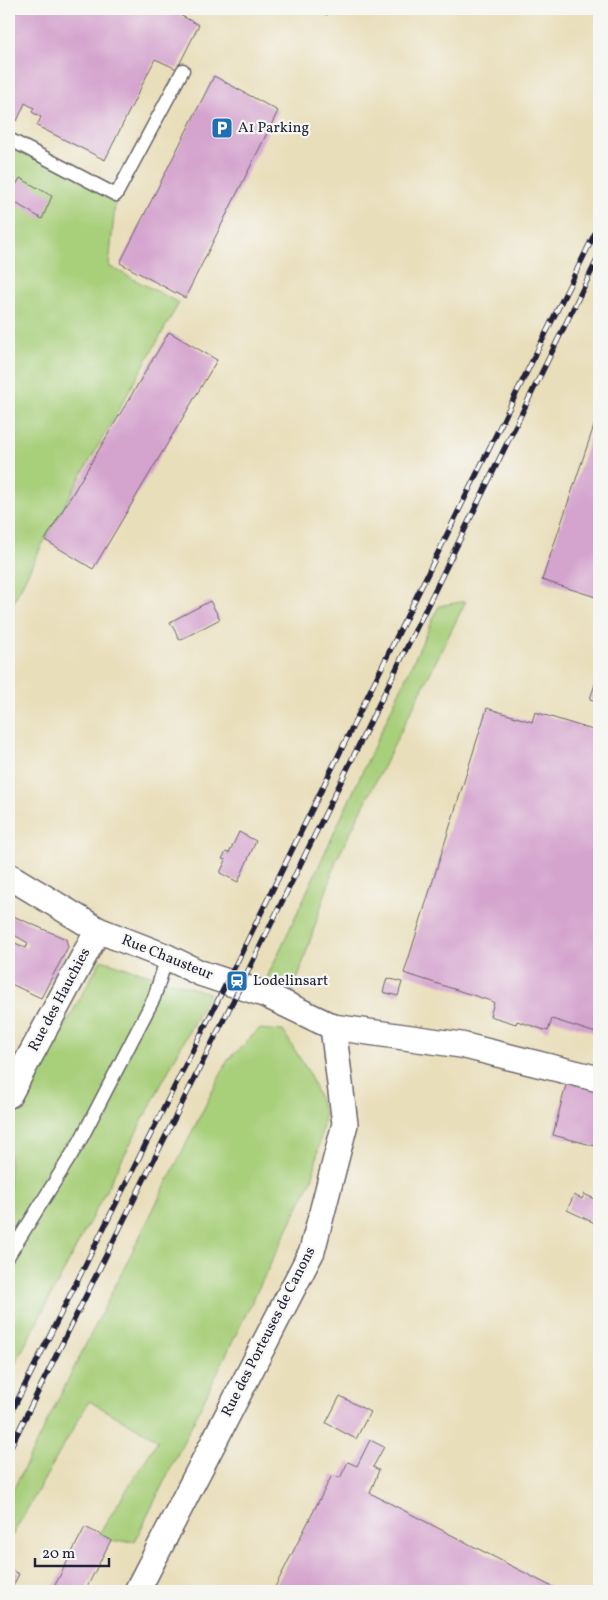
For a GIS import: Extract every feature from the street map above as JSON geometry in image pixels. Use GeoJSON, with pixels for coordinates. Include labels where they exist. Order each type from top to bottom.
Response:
{"type":"FeatureCollection","features":[{"type":"Feature","properties":{"kind":"street","name":"Rue Chausteur"},"geometry":{"type":"LineString","coordinates":[[9,876],[98,930],[167,957],[200,973],[264,994],[333,1027],[461,1045],[599,1079]]}},
{"type":"Feature","properties":{"kind":"street","name":"Rue des Hauchies"},"geometry":{"type":"LineString","coordinates":[[9,1093],[98,930]]}},
{"type":"Feature","properties":{"kind":"street","name":"Rue des Porteuses de Canons"},"geometry":{"type":"LineString","coordinates":[[137,1591],[312,1251],[345,1124],[333,1027]]}},
{"type":"Feature","properties":{"kind":"lane"},"geometry":{"type":"LineString","coordinates":[[9,140],[116,195],[183,70]]}},
{"type":"Feature","properties":{"kind":"lane"},"geometry":{"type":"LineString","coordinates":[[9,1255],[80,1141],[154,998],[167,957]]}},
{"type":"Feature","properties":{"kind":"green space"},"geometry":{"type":"Polygon","coordinates":[[[9,139],[116,195],[109,266],[179,303],[41,547],[9,611],[9,139]]]}},
{"type":"Feature","properties":{"kind":"green space"},"geometry":{"type":"Polygon","coordinates":[[[466,601],[336,861],[293,993],[265,982],[439,606],[466,601]]]}},
{"type":"Feature","properties":{"kind":"green space"},"geometry":{"type":"Polygon","coordinates":[[[101,960],[209,993],[9,1376],[9,1128],[101,960]]]}},
{"type":"Feature","properties":{"kind":"green space"},"geometry":{"type":"Polygon","coordinates":[[[259,1029],[283,1031],[309,1073],[325,1114],[313,1177],[135,1541],[115,1542],[99,1534],[158,1440],[89,1401],[9,1541],[9,1498],[228,1060],[259,1029]]]}},
{"type":"Feature","properties":{"kind":"building"},"geometry":{"type":"Polygon","coordinates":[[[9,9],[181,9],[178,14],[199,25],[177,69],[155,59],[105,160],[37,126],[41,117],[32,112],[34,108],[25,103],[17,121],[9,117],[9,9]]]}},
{"type":"Feature","properties":{"kind":"building"},"geometry":{"type":"Polygon","coordinates":[[[181,9],[193,9],[190,14],[181,9]]]}},
{"type":"Feature","properties":{"kind":"building"},"geometry":{"type":"Polygon","coordinates":[[[315,9],[330,9],[327,15],[315,9]]]}},
{"type":"Feature","properties":{"kind":"building","name":"A1 Parking"},"geometry":{"type":"Polygon","coordinates":[[[214,76],[278,111],[185,298],[120,263],[214,76]]]}},
{"type":"Feature","properties":{"kind":"building"},"geometry":{"type":"Polygon","coordinates":[[[20,178],[52,196],[42,219],[9,199],[9,181],[16,185],[20,178]]]}},
{"type":"Feature","properties":{"kind":"building"},"geometry":{"type":"Polygon","coordinates":[[[169,332],[217,360],[93,569],[45,540],[169,332]]]}},
{"type":"Feature","properties":{"kind":"building"},"geometry":{"type":"Polygon","coordinates":[[[599,411],[599,598],[542,580],[599,411]]]}},
{"type":"Feature","properties":{"kind":"building"},"geometry":{"type":"Polygon","coordinates":[[[210,601],[220,619],[180,640],[170,622],[210,601]]]}},
{"type":"Feature","properties":{"kind":"building"},"geometry":{"type":"Polygon","coordinates":[[[599,672],[599,702],[590,699],[599,672]]]}},
{"type":"Feature","properties":{"kind":"building"},"geometry":{"type":"Polygon","coordinates":[[[487,708],[532,722],[535,712],[599,732],[599,1034],[552,1019],[548,1031],[517,1021],[516,1024],[490,1016],[494,1003],[491,1001],[404,973],[487,708]]]}},
{"type":"Feature","properties":{"kind":"building"},"geometry":{"type":"Polygon","coordinates":[[[239,832],[256,841],[238,882],[220,873],[226,860],[222,859],[226,852],[229,853],[239,832]]]}},
{"type":"Feature","properties":{"kind":"building"},"geometry":{"type":"Polygon","coordinates":[[[13,916],[66,939],[68,947],[41,998],[9,983],[9,946],[11,941],[26,948],[28,943],[9,932],[9,923],[13,916]]]}},
{"type":"Feature","properties":{"kind":"building"},"geometry":{"type":"Polygon","coordinates":[[[387,978],[402,982],[398,996],[383,992],[387,978]]]}},
{"type":"Feature","properties":{"kind":"building"},"geometry":{"type":"Polygon","coordinates":[[[567,1081],[599,1090],[599,1147],[553,1135],[567,1081]]]}},
{"type":"Feature","properties":{"kind":"building"},"geometry":{"type":"Polygon","coordinates":[[[584,1194],[599,1201],[599,1225],[567,1210],[574,1195],[582,1199],[584,1194]]]}},
{"type":"Feature","properties":{"kind":"building"},"geometry":{"type":"Polygon","coordinates":[[[340,1396],[370,1412],[356,1439],[326,1423],[340,1396]]]}},
{"type":"Feature","properties":{"kind":"building"},"geometry":{"type":"Polygon","coordinates":[[[370,1440],[384,1447],[373,1467],[379,1470],[370,1493],[560,1591],[273,1591],[332,1475],[340,1478],[348,1462],[357,1466],[370,1440]]]}},
{"type":"Feature","properties":{"kind":"building"},"geometry":{"type":"Polygon","coordinates":[[[85,1527],[111,1540],[85,1591],[52,1591],[85,1527]]]}},
{"type":"Feature","properties":{"kind":"building"},"geometry":{"type":"Polygon","coordinates":[[[9,1569],[19,1574],[13,1586],[9,1584],[9,1569]]]}},
{"type":"Feature","properties":{"kind":"railway"},"geometry":{"type":"LineString","coordinates":[[9,1417],[233,970],[599,225]]}},
{"type":"Feature","properties":{"kind":"railway"},"geometry":{"type":"LineString","coordinates":[[9,1450],[246,975],[599,256]]}},
{"type":"Feature","properties":{"kind":"place","name":"A1 Parking"},"geometry":{"type":"Point","coordinates":[222,128]}},
{"type":"Feature","properties":{"kind":"place","name":"Lodelinsart"},"geometry":{"type":"Point","coordinates":[237,981]}}]}
